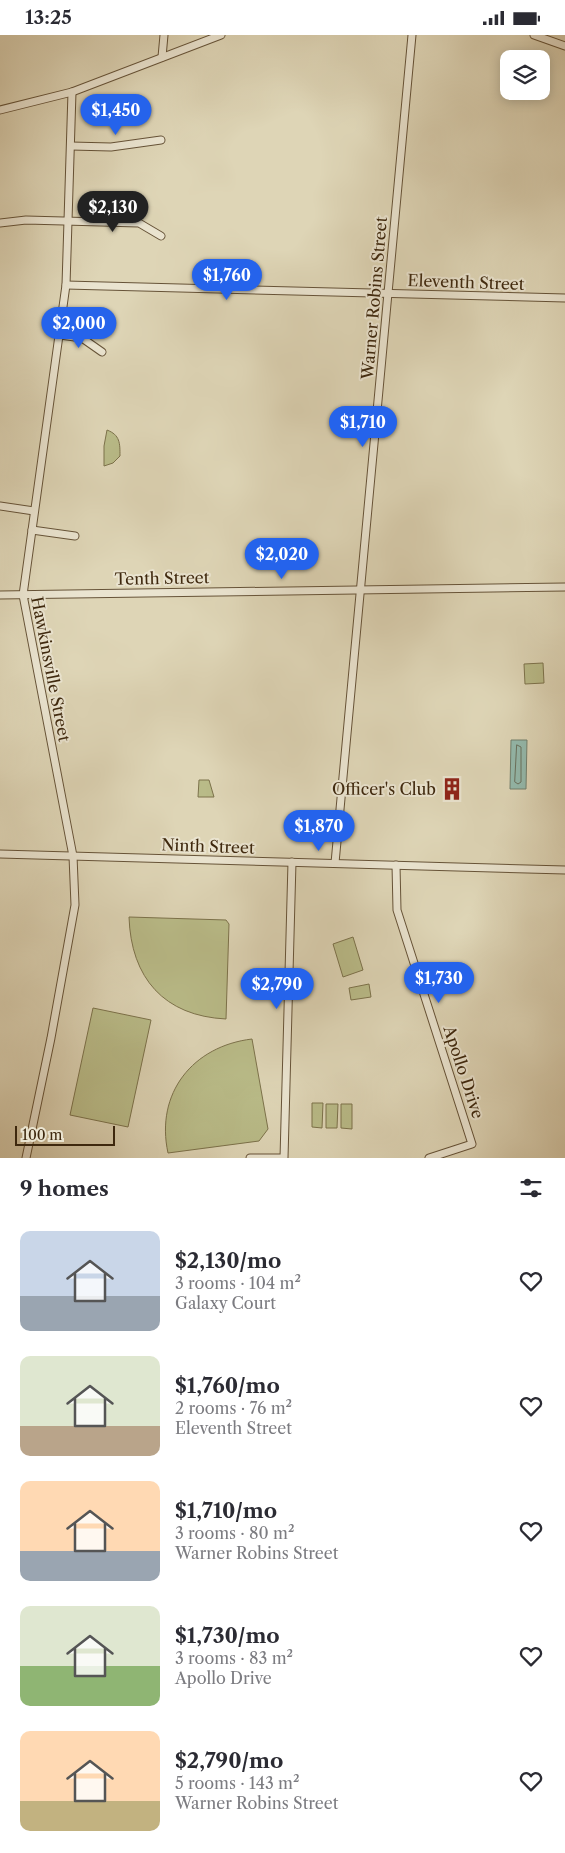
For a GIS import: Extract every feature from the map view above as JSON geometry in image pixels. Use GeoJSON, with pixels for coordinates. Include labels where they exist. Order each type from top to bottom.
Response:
{"type":"FeatureCollection","features":[{"type":"Feature","properties":{"kind":"street"},"geometry":{"type":"LineString","coordinates":[[162,57],[164,35]]}},
{"type":"Feature","properties":{"kind":"street"},"geometry":{"type":"LineString","coordinates":[[0,110],[72,92],[221,35]]}},
{"type":"Feature","properties":{"kind":"street","name":"Warner Robins Street"},"geometry":{"type":"LineString","coordinates":[[335,863],[412,35]]}},
{"type":"Feature","properties":{"kind":"street"},"geometry":{"type":"LineString","coordinates":[[534,35],[565,46]]}},
{"type":"Feature","properties":{"kind":"street","name":"Hawkinsville Street"},"geometry":{"type":"LineString","coordinates":[[26,1158],[73,925],[75,905],[73,856],[23,595],[66,285],[72,92]]}},
{"type":"Feature","properties":{"kind":"street"},"geometry":{"type":"LineString","coordinates":[[71,146],[111,147],[161,140]]}},
{"type":"Feature","properties":{"kind":"street"},"geometry":{"type":"LineString","coordinates":[[0,223],[26,219],[140,223],[161,236]]}},
{"type":"Feature","properties":{"kind":"street","name":"Eleventh Street"},"geometry":{"type":"LineString","coordinates":[[66,285],[565,299]]}},
{"type":"Feature","properties":{"kind":"street"},"geometry":{"type":"LineString","coordinates":[[60,335],[82,338],[102,352]]}},
{"type":"Feature","properties":{"kind":"street"},"geometry":{"type":"LineString","coordinates":[[0,506],[34,511]]}},
{"type":"Feature","properties":{"kind":"street"},"geometry":{"type":"LineString","coordinates":[[32,530],[75,536]]}},
{"type":"Feature","properties":{"kind":"street","name":"Tenth Street"},"geometry":{"type":"LineString","coordinates":[[0,595],[565,587]]}},
{"type":"Feature","properties":{"kind":"street","name":"Ninth Street"},"geometry":{"type":"LineString","coordinates":[[0,854],[565,870]]}},
{"type":"Feature","properties":{"kind":"street"},"geometry":{"type":"LineString","coordinates":[[250,1158],[284,1158],[292,862]]}},
{"type":"Feature","properties":{"kind":"street","name":"Apollo Drive"},"geometry":{"type":"LineString","coordinates":[[396,865],[397,910],[472,1144],[429,1158]]}},
{"type":"Feature","properties":{"kind":"green space"},"geometry":{"type":"Polygon","coordinates":[[[107,430],[117,437],[120,456],[113,463],[104,466],[104,446],[107,430]]]}},
{"type":"Feature","properties":{"kind":"green space"},"geometry":{"type":"Polygon","coordinates":[[[543,663],[544,683],[525,684],[524,664],[543,663]]]}},
{"type":"Feature","properties":{"kind":"green space"},"geometry":{"type":"Polygon","coordinates":[[[199,780],[209,780],[214,797],[198,797],[199,780]]]}},
{"type":"Feature","properties":{"kind":"green space"},"geometry":{"type":"Polygon","coordinates":[[[129,917],[226,920],[229,924],[226,1019],[204,1016],[185,1010],[155,990],[144,975],[136,958],[131,939],[129,917]]]}},
{"type":"Feature","properties":{"kind":"green space"},"geometry":{"type":"Polygon","coordinates":[[[353,937],[363,970],[343,977],[333,944],[353,937]]]}},
{"type":"Feature","properties":{"kind":"green space"},"geometry":{"type":"Polygon","coordinates":[[[369,984],[371,997],[351,1000],[349,988],[369,984]]]}},
{"type":"Feature","properties":{"kind":"green space"},"geometry":{"type":"Polygon","coordinates":[[[93,1008],[151,1020],[128,1127],[70,1115],[93,1008]]]}},
{"type":"Feature","properties":{"kind":"green space"},"geometry":{"type":"Polygon","coordinates":[[[252,1039],[268,1129],[259,1141],[168,1153],[165,1131],[167,1111],[173,1092],[183,1076],[196,1062],[212,1051],[231,1043],[252,1039]]]}},
{"type":"Feature","properties":{"kind":"green space"},"geometry":{"type":"Polygon","coordinates":[[[312,1103],[323,1103],[322,1128],[312,1127],[312,1103]]]}},
{"type":"Feature","properties":{"kind":"green space"},"geometry":{"type":"Polygon","coordinates":[[[326,1104],[338,1104],[337,1128],[326,1128],[326,1104]]]}},
{"type":"Feature","properties":{"kind":"green space"},"geometry":{"type":"Polygon","coordinates":[[[341,1104],[352,1104],[352,1129],[341,1128],[341,1104]]]}},
{"type":"Feature","properties":{"kind":"water"},"geometry":{"type":"Polygon","coordinates":[[[511,740],[527,740],[526,789],[510,789],[511,740]]]}},
{"type":"Feature","properties":{"kind":"place","name":"Officer's Club"},"geometry":{"type":"Point","coordinates":[452,789]}}]}
